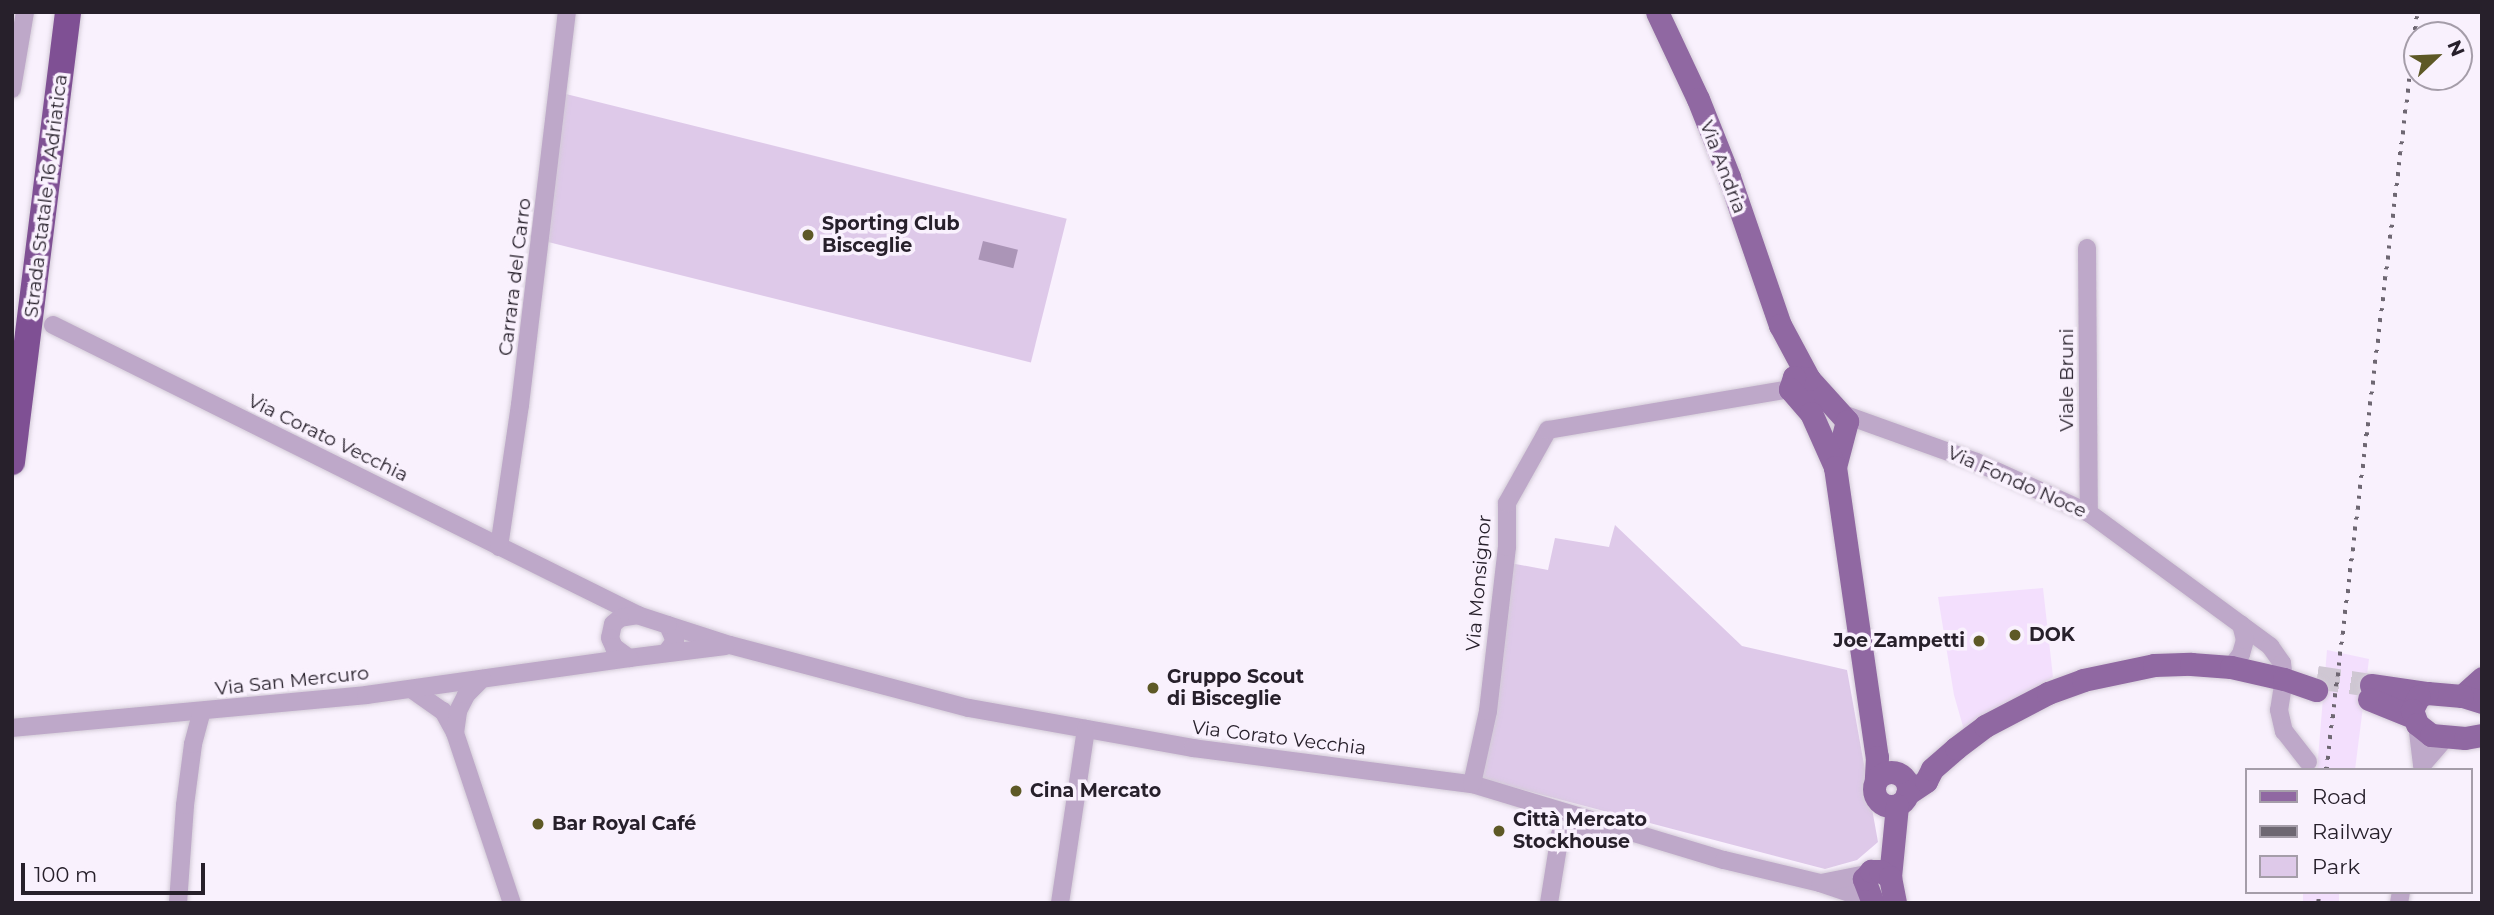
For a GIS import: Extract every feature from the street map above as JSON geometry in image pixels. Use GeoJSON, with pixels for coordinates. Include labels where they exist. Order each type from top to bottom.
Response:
{"type":"FeatureCollection","features":[{"type":"Feature","properties":{"kind":"highway","name":"Strada Statale 16 Adriatica"},"geometry":{"type":"LineString","coordinates":[[12,369],[50,12]]}},
{"type":"Feature","properties":{"kind":"highway","name":"Strada Statale 16 Adriatica"},"geometry":{"type":"LineString","coordinates":[[12,462],[68,12]]}},
{"type":"Feature","properties":{"kind":"main road","name":"Via Andria"},"geometry":{"type":"LineString","coordinates":[[1657,12],[1724,166],[1780,325],[1796,384]]}},
{"type":"Feature","properties":{"kind":"main road","name":"Via Fondo Noce"},"geometry":{"type":"LineString","coordinates":[[1796,384],[1843,414]]}},
{"type":"Feature","properties":{"kind":"main road"},"geometry":{"type":"LineString","coordinates":[[1796,384],[1811,412],[1832,438],[1890,784],[1875,874],[1864,885],[1880,902]]}},
{"type":"Feature","properties":{"kind":"main road"},"geometry":{"type":"LineString","coordinates":[[1832,438],[1848,426],[1843,414]]}},
{"type":"Feature","properties":{"kind":"main road"},"geometry":{"type":"LineString","coordinates":[[1890,784],[1932,769],[1985,726],[2048,693],[2082,680],[2154,665],[2231,667],[2316,684]]}},
{"type":"Feature","properties":{"kind":"main road"},"geometry":{"type":"LineString","coordinates":[[2480,737],[2431,735],[2415,720],[2370,692],[2427,693],[2472,699],[2482,678]]}},
{"type":"Feature","properties":{"kind":"main road"},"geometry":{"type":"LineString","coordinates":[[2415,720],[2413,703],[2427,693]]}},
{"type":"Feature","properties":{"kind":"street"},"geometry":{"type":"LineString","coordinates":[[12,89],[24,12]]}},
{"type":"Feature","properties":{"kind":"street","name":"Carrara del Carro"},"geometry":{"type":"LineString","coordinates":[[499,547],[529,336],[567,12]]}},
{"type":"Feature","properties":{"kind":"street","name":"Viale Bruni"},"geometry":{"type":"LineString","coordinates":[[2087,248],[2089,513]]}},
{"type":"Feature","properties":{"kind":"street","name":"Via Corato Vecchia"},"geometry":{"type":"LineString","coordinates":[[53,325],[638,615],[730,645],[969,708],[1193,748],[1472,784],[1880,902]]}},
{"type":"Feature","properties":{"kind":"street","name":"Via Monsignor"},"geometry":{"type":"LineString","coordinates":[[1472,784],[1488,712],[1507,547],[1507,503],[1548,430],[1796,384]]}},
{"type":"Feature","properties":{"kind":"street","name":"Via Fondo Noce"},"geometry":{"type":"LineString","coordinates":[[1843,414],[1976,462],[2089,513],[2270,646],[2282,663],[2284,679]]}},
{"type":"Feature","properties":{"kind":"street","name":"Via Corato Vecchia"},"geometry":{"type":"LineString","coordinates":[[586,589],[604,603],[614,647],[629,658],[730,645]]}},
{"type":"Feature","properties":{"kind":"street"},"geometry":{"type":"LineString","coordinates":[[575,663],[604,647],[620,618],[638,615]]}},
{"type":"Feature","properties":{"kind":"street"},"geometry":{"type":"LineString","coordinates":[[2231,667],[2241,654],[2245,640],[2241,624]]}},
{"type":"Feature","properties":{"kind":"street"},"geometry":{"type":"LineString","coordinates":[[666,653],[676,641],[668,625]]}},
{"type":"Feature","properties":{"kind":"street","name":"Via San Mercuro"},"geometry":{"type":"LineString","coordinates":[[12,728],[411,689],[575,663],[629,658]]}},
{"type":"Feature","properties":{"kind":"street"},"geometry":{"type":"LineString","coordinates":[[450,711],[482,679]]}},
{"type":"Feature","properties":{"kind":"street"},"geometry":{"type":"LineString","coordinates":[[2284,679],[2279,710],[2284,731],[2308,762]]}},
{"type":"Feature","properties":{"kind":"street"},"geometry":{"type":"LineString","coordinates":[[447,684],[442,696],[450,711],[512,903]]}},
{"type":"Feature","properties":{"kind":"street"},"geometry":{"type":"LineString","coordinates":[[411,689],[450,711]]}},
{"type":"Feature","properties":{"kind":"street"},"geometry":{"type":"LineString","coordinates":[[178,903],[185,805],[193,744],[202,711]]}},
{"type":"Feature","properties":{"kind":"street"},"geometry":{"type":"LineString","coordinates":[[2415,720],[2422,767]]}},
{"type":"Feature","properties":{"kind":"street"},"geometry":{"type":"LineString","coordinates":[[1060,903],[1086,729]]}},
{"type":"Feature","properties":{"kind":"street"},"geometry":{"type":"LineString","coordinates":[[2422,767],[2446,737]]}},
{"type":"Feature","properties":{"kind":"street"},"geometry":{"type":"LineString","coordinates":[[1550,899],[1559,810]]}},
{"type":"Feature","properties":{"kind":"street"},"geometry":{"type":"LineString","coordinates":[[1550,899],[1544,867],[1559,810]]}},
{"type":"Feature","properties":{"kind":"street"},"geometry":{"type":"LineString","coordinates":[[1557,843],[1567,835],[1593,831],[1658,849],[1681,846]]}},
{"type":"Feature","properties":{"kind":"street","name":"Via Corato Vecchia"},"geometry":{"type":"LineString","coordinates":[[1820,883],[1875,874]]}},
{"type":"Feature","properties":{"kind":"shaded area"},"geometry":{"type":"Polygon","coordinates":[[[983,241],[1018,250],[1013,268],[978,259],[983,241]]]}},
{"type":"Feature","properties":{"kind":"shaded area"},"geometry":{"type":"Polygon","coordinates":[[[2043,588],[2053,677],[1964,730],[1954,695],[1938,597],[2043,588]]]}},
{"type":"Feature","properties":{"kind":"shaded area"},"geometry":{"type":"Polygon","coordinates":[[[2327,650],[2369,659],[2355,768],[2317,768],[2327,650]]]}},
{"type":"Feature","properties":{"kind":"shaded area"},"geometry":{"type":"Polygon","coordinates":[[[2303,894],[2339,894],[2339,903],[2303,903],[2303,894]]]}},
{"type":"Feature","properties":{"kind":"green space","name":"Sporting Club Bisceglie"},"geometry":{"type":"Polygon","coordinates":[[[566,94],[1067,219],[1031,362],[530,238],[566,94]]]}},
{"type":"Feature","properties":{"kind":"green space"},"geometry":{"type":"Polygon","coordinates":[[[1615,525],[1742,646],[1847,670],[1878,842],[1857,860],[1825,869],[1478,778],[1510,563],[1548,570],[1555,538],[1609,547],[1615,525]]]}},
{"type":"Feature","properties":{"kind":"tunnel"},"geometry":{"type":"LineString","coordinates":[[2317,677],[2371,685]]}},
{"type":"Feature","properties":{"kind":"railway"},"geometry":{"type":"LineString","coordinates":[[2326,768],[2417,12]]}},
{"type":"Feature","properties":{"kind":"railway"},"geometry":{"type":"LineString","coordinates":[[2318,903],[2319,894]]}},
{"type":"Feature","properties":{"kind":"place","name":"Sporting Club Bisceglie"},"geometry":{"type":"Point","coordinates":[808,235]}},
{"type":"Feature","properties":{"kind":"place","name":"DOK"},"geometry":{"type":"Point","coordinates":[2015,635]}},
{"type":"Feature","properties":{"kind":"place","name":"Joe Zampetti"},"geometry":{"type":"Point","coordinates":[1979,641]}},
{"type":"Feature","properties":{"kind":"place","name":"Gruppo Scout di Bisceglie"},"geometry":{"type":"Point","coordinates":[1153,688]}},
{"type":"Feature","properties":{"kind":"place","name":"Cina Mercato"},"geometry":{"type":"Point","coordinates":[1016,791]}},
{"type":"Feature","properties":{"kind":"place","name":"Bar Royal Café"},"geometry":{"type":"Point","coordinates":[538,824]}},
{"type":"Feature","properties":{"kind":"place","name":"Città Mercato Stockhouse"},"geometry":{"type":"Point","coordinates":[1499,831]}}]}
